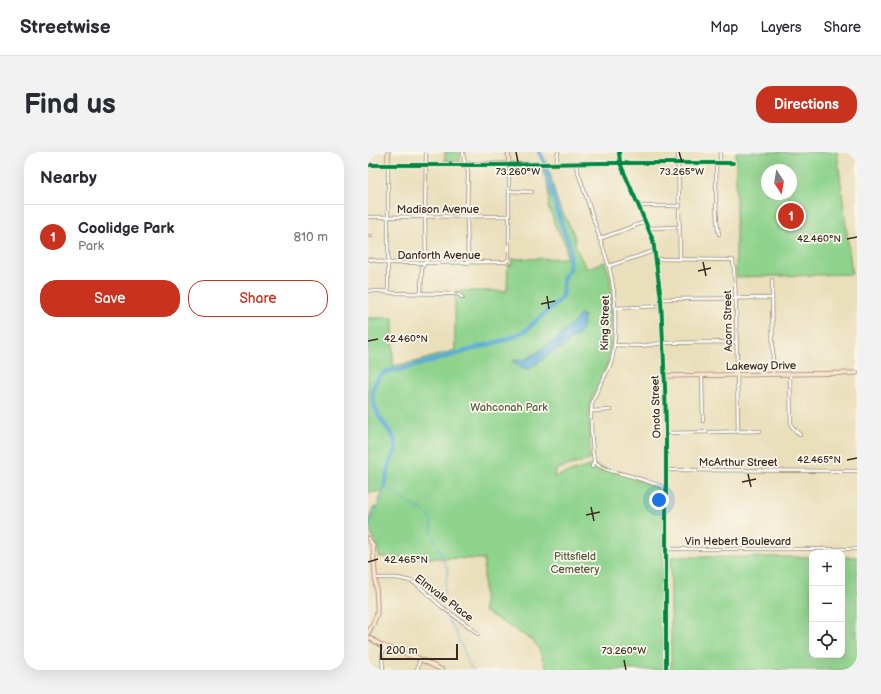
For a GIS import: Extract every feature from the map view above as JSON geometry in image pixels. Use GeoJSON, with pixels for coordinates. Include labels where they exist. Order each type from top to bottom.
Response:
{"type":"FeatureCollection","features":[{"type":"Feature","properties":{"kind":"street"},"geometry":{"type":"LineString","coordinates":[[388,152],[388,292]]}},
{"type":"Feature","properties":{"kind":"street"},"geometry":{"type":"LineString","coordinates":[[421,293],[422,267],[426,258],[426,152]]}},
{"type":"Feature","properties":{"kind":"street"},"geometry":{"type":"LineString","coordinates":[[463,152],[468,171],[468,263]]}},
{"type":"Feature","properties":{"kind":"street"},"geometry":{"type":"LineString","coordinates":[[508,152],[509,216]]}},
{"type":"Feature","properties":{"kind":"street"},"geometry":{"type":"LineString","coordinates":[[556,164],[558,152]]}},
{"type":"Feature","properties":{"kind":"street","name":"Onota Street"},"geometry":{"type":"LineString","coordinates":[[619,152],[620,163],[653,240],[662,306],[667,470],[666,670]]}},
{"type":"Feature","properties":{"kind":"street"},"geometry":{"type":"LineString","coordinates":[[656,259],[680,259],[678,152]]}},
{"type":"Feature","properties":{"kind":"street"},"geometry":{"type":"LineString","coordinates":[[719,234],[717,226],[717,211],[718,163],[720,152]]}},
{"type":"Feature","properties":{"kind":"street","name":"King Street"},"geometry":{"type":"LineString","coordinates":[[575,163],[609,266],[615,308],[612,360],[591,410],[593,453],[595,460]]}},
{"type":"Feature","properties":{"kind":"street"},"geometry":{"type":"LineString","coordinates":[[368,165],[733,163]]}},
{"type":"Feature","properties":{"kind":"street"},"geometry":{"type":"LineString","coordinates":[[508,191],[532,192]]}},
{"type":"Feature","properties":{"kind":"street"},"geometry":{"type":"LineString","coordinates":[[639,206],[680,206]]}},
{"type":"Feature","properties":{"kind":"street","name":"Madison Avenue"},"geometry":{"type":"LineString","coordinates":[[368,217],[509,216]]}},
{"type":"Feature","properties":{"kind":"street","name":"Danforth Avenue"},"geometry":{"type":"LineString","coordinates":[[368,259],[384,263],[505,262],[509,259],[509,216]]}},
{"type":"Feature","properties":{"kind":"street"},"geometry":{"type":"LineString","coordinates":[[600,239],[646,222]]}},
{"type":"Feature","properties":{"kind":"street"},"geometry":{"type":"LineString","coordinates":[[648,228],[680,227]]}},
{"type":"Feature","properties":{"kind":"street"},"geometry":{"type":"LineString","coordinates":[[609,266],[654,251]]}},
{"type":"Feature","properties":{"kind":"street","name":"Acorn Street"},"geometry":{"type":"LineString","coordinates":[[680,259],[733,260],[736,298],[738,432]]}},
{"type":"Feature","properties":{"kind":"street"},"geometry":{"type":"LineString","coordinates":[[772,280],[773,374]]}},
{"type":"Feature","properties":{"kind":"street"},"geometry":{"type":"LineString","coordinates":[[368,291],[458,294],[464,298]]}},
{"type":"Feature","properties":{"kind":"street"},"geometry":{"type":"LineString","coordinates":[[661,299],[772,298]]}},
{"type":"Feature","properties":{"kind":"street"},"geometry":{"type":"LineString","coordinates":[[615,308],[662,306]]}},
{"type":"Feature","properties":{"kind":"street"},"geometry":{"type":"LineString","coordinates":[[614,345],[641,346],[663,343],[736,342]]}},
{"type":"Feature","properties":{"kind":"street","name":"Lakeway Drive"},"geometry":{"type":"LineString","coordinates":[[665,376],[857,373]]}},
{"type":"Feature","properties":{"kind":"street"},"geometry":{"type":"LineString","coordinates":[[790,374],[791,424],[800,435]]}},
{"type":"Feature","properties":{"kind":"street"},"geometry":{"type":"LineString","coordinates":[[702,375],[703,421]]}},
{"type":"Feature","properties":{"kind":"street"},"geometry":{"type":"LineString","coordinates":[[591,410],[610,410]]}},
{"type":"Feature","properties":{"kind":"street"},"geometry":{"type":"LineString","coordinates":[[666,433],[760,431]]}},
{"type":"Feature","properties":{"kind":"street"},"geometry":{"type":"LineString","coordinates":[[592,467],[595,460],[598,464],[605,468],[666,487]]}},
{"type":"Feature","properties":{"kind":"street","name":"McArthur Street"},"geometry":{"type":"LineString","coordinates":[[667,470],[857,471]]}},
{"type":"Feature","properties":{"kind":"street"},"geometry":{"type":"LineString","coordinates":[[368,538],[373,546],[377,602],[376,614],[373,624],[368,632]]}},
{"type":"Feature","properties":{"kind":"street","name":"Vin Hebert Boulevard"},"geometry":{"type":"LineString","coordinates":[[666,549],[857,549]]}},
{"type":"Feature","properties":{"kind":"street","name":"Elmvale Place"},"geometry":{"type":"LineString","coordinates":[[376,578],[397,578],[411,581],[419,586],[442,608],[478,634]]}},
{"type":"Feature","properties":{"kind":"street"},"geometry":{"type":"LineString","coordinates":[[368,637],[381,645],[420,659],[442,670]]}},
{"type":"Feature","properties":{"kind":"street"},"geometry":{"type":"LineString","coordinates":[[383,670],[382,655],[385,646]]}},
{"type":"Feature","properties":{"kind":"street"},"geometry":{"type":"LineString","coordinates":[[417,670],[420,659]]}},
{"type":"Feature","properties":{"kind":"green space"},"geometry":{"type":"Polygon","coordinates":[[[445,152],[460,152],[460,161],[445,161],[445,152]]]}},
{"type":"Feature","properties":{"kind":"green space"},"geometry":{"type":"Polygon","coordinates":[[[736,152],[837,152],[852,274],[736,277],[736,152]]]}},
{"type":"Feature","properties":{"kind":"green space"},"geometry":{"type":"Polygon","coordinates":[[[542,165],[548,165],[560,208],[574,234],[576,248],[586,268],[605,262],[610,277],[612,308],[611,347],[608,362],[589,405],[590,460],[557,469],[553,477],[594,465],[663,489],[663,670],[547,670],[538,647],[532,640],[484,611],[484,559],[379,557],[376,544],[370,533],[372,531],[368,527],[373,508],[377,507],[383,491],[368,493],[368,318],[393,318],[393,366],[415,362],[455,350],[455,291],[507,291],[508,265],[512,265],[512,259],[566,258],[565,243],[556,228],[548,208],[548,186],[542,165]]]}},
{"type":"Feature","properties":{"kind":"green space"},"geometry":{"type":"Polygon","coordinates":[[[671,557],[809,557],[809,658],[845,658],[845,557],[857,557],[857,670],[671,670],[671,557]]]}},
{"type":"Feature","properties":{"kind":"water"},"geometry":{"type":"Polygon","coordinates":[[[580,315],[584,316],[581,333],[570,340],[564,348],[555,350],[529,369],[522,368],[513,362],[512,360],[527,358],[544,348],[569,327],[580,315]]]}},
{"type":"Feature","properties":{"kind":"waterway"},"geometry":{"type":"LineString","coordinates":[[385,487],[388,469],[395,451],[395,446],[392,434],[381,420],[374,405],[373,389],[380,376],[386,372],[403,369],[508,339],[525,331],[562,298],[564,277],[569,268],[570,246],[560,221],[543,159],[539,152]]}},
{"type":"Feature","properties":{"kind":"waterway"},"geometry":{"type":"LineString","coordinates":[[368,529],[385,487],[415,507],[422,509],[428,515],[431,520],[432,534],[448,570],[442,606]]}},
{"type":"Feature","properties":{"kind":"waterway"},"geometry":{"type":"LineString","coordinates":[[442,609],[454,629],[471,668],[474,670]]}},
{"type":"Feature","properties":{"kind":"cycle path"},"geometry":{"type":"LineString","coordinates":[[619,152],[620,163],[653,240],[661,299],[666,429],[666,670]]}},
{"type":"Feature","properties":{"kind":"cycle path"},"geometry":{"type":"LineString","coordinates":[[368,165],[733,163]]}},
{"type":"Feature","properties":{"kind":"place","name":"Coolidge Park"},"geometry":{"type":"Point","coordinates":[791,216]}},
{"type":"Feature","properties":{"kind":"park label","name":"Wahconah Park"},"geometry":{"type":"Point","coordinates":[509,407]}},
{"type":"Feature","properties":{"kind":"park label","name":"Pittsfield Cemetery"},"geometry":{"type":"Point","coordinates":[575,562]}}]}
